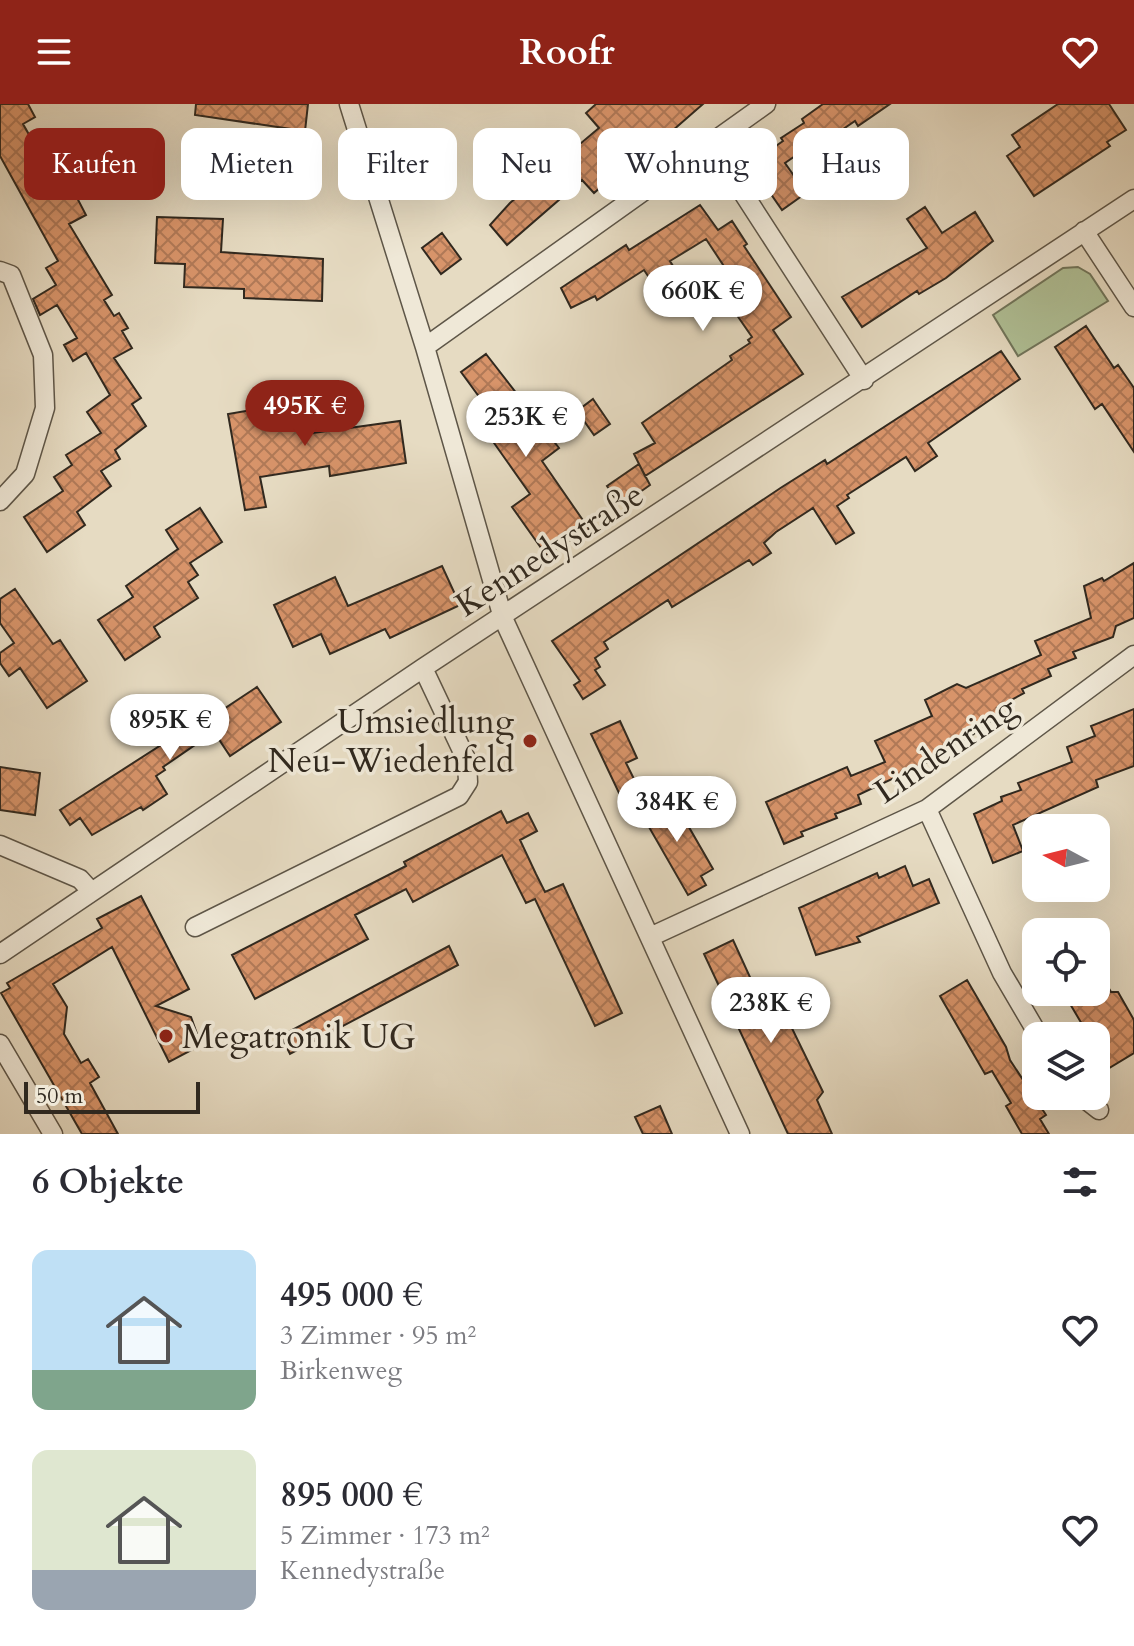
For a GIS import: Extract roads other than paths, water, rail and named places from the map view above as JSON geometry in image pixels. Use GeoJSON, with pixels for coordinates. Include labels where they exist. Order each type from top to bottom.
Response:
{"type":"FeatureCollection","features":[{"type":"Feature","properties":{"kind":"street"},"geometry":{"type":"LineString","coordinates":[[349,104],[425,347],[503,618],[740,1134]]}},
{"type":"Feature","properties":{"kind":"street"},"geometry":{"type":"LineString","coordinates":[[734,128],[766,104]]}},
{"type":"Feature","properties":{"kind":"street","name":"Kennedystraße"},"geometry":{"type":"LineString","coordinates":[[0,954],[90,890],[423,668],[864,380],[1134,199]]}},
{"type":"Feature","properties":{"kind":"street"},"geometry":{"type":"LineString","coordinates":[[425,347],[634,200]]}},
{"type":"Feature","properties":{"kind":"street"},"geometry":{"type":"LineString","coordinates":[[748,200],[864,380]]}},
{"type":"Feature","properties":{"kind":"street"},"geometry":{"type":"LineString","coordinates":[[1084,231],[1134,307]]}},
{"type":"Feature","properties":{"kind":"street"},"geometry":{"type":"LineString","coordinates":[[0,271],[11,275],[43,355],[45,408],[25,474],[0,501]]}},
{"type":"Feature","properties":{"kind":"street","name":"Lindenring"},"geometry":{"type":"LineString","coordinates":[[650,937],[927,809],[1134,655]]}},
{"type":"Feature","properties":{"kind":"street"},"geometry":{"type":"LineString","coordinates":[[195,927],[459,796],[468,782],[467,761],[423,668]]}},
{"type":"Feature","properties":{"kind":"street"},"geometry":{"type":"LineString","coordinates":[[927,809],[1002,973],[1031,1022]]}},
{"type":"Feature","properties":{"kind":"street"},"geometry":{"type":"LineString","coordinates":[[0,845],[80,879],[90,890]]}},
{"type":"Feature","properties":{"kind":"street"},"geometry":{"type":"LineString","coordinates":[[0,1044],[53,1134]]}},
{"type":"Feature","properties":{"kind":"place","name":"Umsiedlung Neu-Wiedenfeld"},"geometry":{"type":"Point","coordinates":[530,741]}},
{"type":"Feature","properties":{"kind":"place","name":"Megatronik UG"},"geometry":{"type":"Point","coordinates":[166,1036]}}]}
